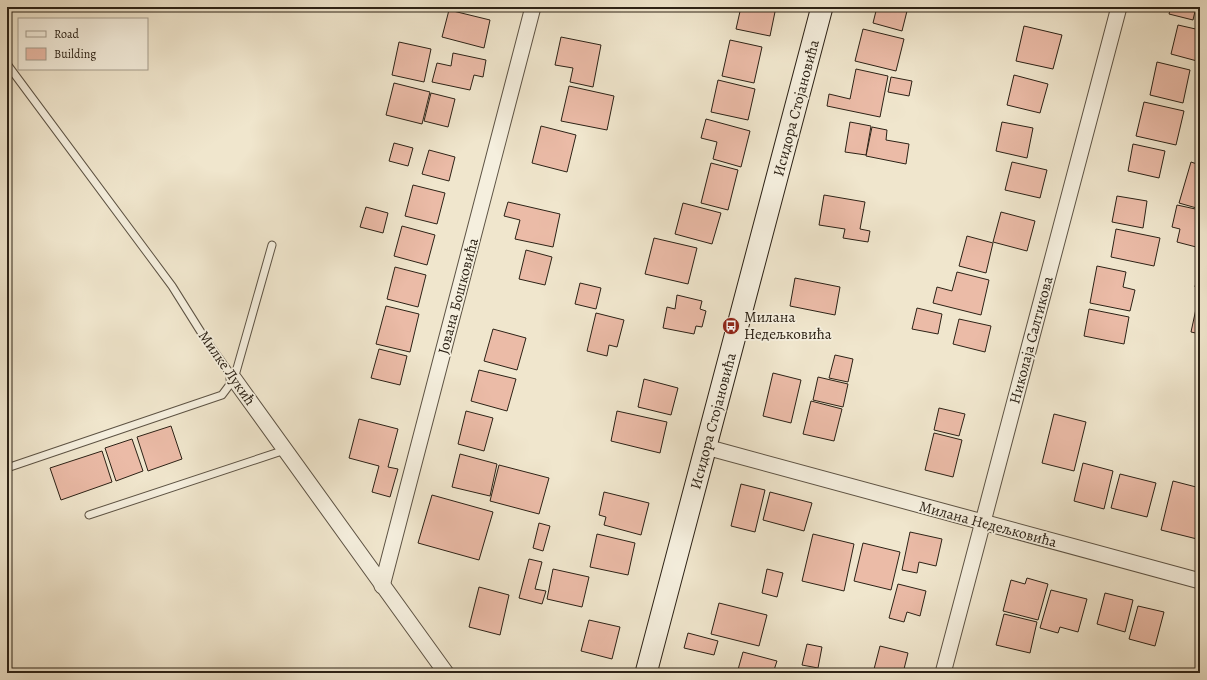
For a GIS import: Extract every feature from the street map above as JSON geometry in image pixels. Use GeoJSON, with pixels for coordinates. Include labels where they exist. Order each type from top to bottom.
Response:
{"type":"FeatureCollection","features":[{"type":"Feature","properties":{"kind":"street","name":"Јована Бошковића"},"geometry":{"type":"LineString","coordinates":[[382,586],[534,7]]}},
{"type":"Feature","properties":{"kind":"street","name":"Исидора Стојановића"},"geometry":{"type":"LineString","coordinates":[[646,673],[822,7]]}},
{"type":"Feature","properties":{"kind":"street","name":"Николаја Салтикова"},"geometry":{"type":"LineString","coordinates":[[943,673],[1119,7]]}},
{"type":"Feature","properties":{"kind":"street","name":"Милке Лукић"},"geometry":{"type":"LineString","coordinates":[[234,379],[446,673]]}},
{"type":"Feature","properties":{"kind":"street","name":"Милана Недељковића"},"geometry":{"type":"LineString","coordinates":[[706,447],[1200,581]]}},
{"type":"Feature","properties":{"kind":"lane","name":"Милке Лукић"},"geometry":{"type":"LineString","coordinates":[[7,64],[172,286],[204,337],[234,379]]}},
{"type":"Feature","properties":{"kind":"lane"},"geometry":{"type":"LineString","coordinates":[[7,468],[222,395],[234,379],[272,245]]}},
{"type":"Feature","properties":{"kind":"lane"},"geometry":{"type":"LineString","coordinates":[[89,515],[285,450]]}},
{"type":"Feature","properties":{"kind":"building"},"geometry":{"type":"Polygon","coordinates":[[[741,7],[776,7],[770,36],[736,29],[741,7]]]}},
{"type":"Feature","properties":{"kind":"building"},"geometry":{"type":"Polygon","coordinates":[[[877,7],[908,7],[902,31],[873,23],[877,7]]]}},
{"type":"Feature","properties":{"kind":"building"},"geometry":{"type":"Polygon","coordinates":[[[1171,7],[1196,7],[1193,20],[1169,14],[1171,7]]]}},
{"type":"Feature","properties":{"kind":"building"},"geometry":{"type":"Polygon","coordinates":[[[449,10],[490,20],[484,48],[442,37],[449,10]]]}},
{"type":"Feature","properties":{"kind":"building"},"geometry":{"type":"Polygon","coordinates":[[[1178,25],[1200,30],[1200,50],[1197,61],[1171,54],[1178,25]]]}},
{"type":"Feature","properties":{"kind":"building"},"geometry":{"type":"Polygon","coordinates":[[[1024,26],[1062,35],[1053,69],[1016,61],[1024,26]]]}},
{"type":"Feature","properties":{"kind":"building"},"geometry":{"type":"Polygon","coordinates":[[[863,29],[904,39],[896,71],[855,61],[863,29]]]}},
{"type":"Feature","properties":{"kind":"building"},"geometry":{"type":"Polygon","coordinates":[[[561,37],[601,45],[593,87],[570,82],[573,68],[555,65],[561,37]]]}},
{"type":"Feature","properties":{"kind":"building"},"geometry":{"type":"Polygon","coordinates":[[[730,40],[762,47],[754,83],[722,76],[730,40]]]}},
{"type":"Feature","properties":{"kind":"building"},"geometry":{"type":"Polygon","coordinates":[[[399,42],[431,49],[424,82],[392,75],[399,42]]]}},
{"type":"Feature","properties":{"kind":"building"},"geometry":{"type":"Polygon","coordinates":[[[453,53],[486,60],[483,77],[474,75],[470,90],[432,82],[437,63],[451,66],[453,53]]]}},
{"type":"Feature","properties":{"kind":"building"},"geometry":{"type":"Polygon","coordinates":[[[1157,62],[1190,70],[1183,103],[1150,95],[1157,62]]]}},
{"type":"Feature","properties":{"kind":"building"},"geometry":{"type":"Polygon","coordinates":[[[856,69],[888,76],[880,117],[827,106],[829,94],[850,99],[856,69]]]}},
{"type":"Feature","properties":{"kind":"building"},"geometry":{"type":"Polygon","coordinates":[[[1014,75],[1048,84],[1040,113],[1007,105],[1014,75]]]}},
{"type":"Feature","properties":{"kind":"building"},"geometry":{"type":"Polygon","coordinates":[[[891,77],[912,81],[909,96],[888,92],[891,77]]]}},
{"type":"Feature","properties":{"kind":"building"},"geometry":{"type":"Polygon","coordinates":[[[718,80],[755,89],[748,120],[711,112],[718,80]]]}},
{"type":"Feature","properties":{"kind":"building"},"geometry":{"type":"Polygon","coordinates":[[[394,83],[430,92],[422,124],[386,115],[394,83]]]}},
{"type":"Feature","properties":{"kind":"building"},"geometry":{"type":"Polygon","coordinates":[[[569,86],[614,96],[607,130],[561,121],[569,86]]]}},
{"type":"Feature","properties":{"kind":"building"},"geometry":{"type":"Polygon","coordinates":[[[431,93],[455,99],[448,127],[424,121],[431,93]]]}},
{"type":"Feature","properties":{"kind":"building"},"geometry":{"type":"Polygon","coordinates":[[[1144,102],[1184,111],[1176,145],[1136,136],[1144,102]]]}},
{"type":"Feature","properties":{"kind":"building"},"geometry":{"type":"Polygon","coordinates":[[[706,119],[750,131],[741,167],[713,159],[717,142],[701,138],[706,119]]]}},
{"type":"Feature","properties":{"kind":"building"},"geometry":{"type":"Polygon","coordinates":[[[850,122],[871,126],[866,155],[845,152],[850,122]]]}},
{"type":"Feature","properties":{"kind":"building"},"geometry":{"type":"Polygon","coordinates":[[[1002,122],[1033,128],[1027,158],[996,151],[1002,122]]]}},
{"type":"Feature","properties":{"kind":"building"},"geometry":{"type":"Polygon","coordinates":[[[541,126],[576,135],[567,172],[532,163],[541,126]]]}},
{"type":"Feature","properties":{"kind":"building"},"geometry":{"type":"Polygon","coordinates":[[[872,127],[887,130],[886,140],[909,144],[906,164],[866,156],[872,127]]]}},
{"type":"Feature","properties":{"kind":"building"},"geometry":{"type":"Polygon","coordinates":[[[394,143],[413,148],[408,166],[389,161],[394,143]]]}},
{"type":"Feature","properties":{"kind":"building"},"geometry":{"type":"Polygon","coordinates":[[[1133,144],[1165,151],[1159,178],[1128,171],[1133,144]]]}},
{"type":"Feature","properties":{"kind":"building"},"geometry":{"type":"Polygon","coordinates":[[[429,150],[455,157],[449,181],[422,174],[429,150]]]}},
{"type":"Feature","properties":{"kind":"building"},"geometry":{"type":"Polygon","coordinates":[[[1012,162],[1047,170],[1040,198],[1005,190],[1012,162]]]}},
{"type":"Feature","properties":{"kind":"building"},"geometry":{"type":"Polygon","coordinates":[[[1191,162],[1200,165],[1200,209],[1179,203],[1191,162]]]}},
{"type":"Feature","properties":{"kind":"building"},"geometry":{"type":"Polygon","coordinates":[[[711,163],[738,170],[728,210],[701,203],[711,163]]]}},
{"type":"Feature","properties":{"kind":"building"},"geometry":{"type":"Polygon","coordinates":[[[413,185],[445,193],[437,224],[405,216],[413,185]]]}},
{"type":"Feature","properties":{"kind":"building"},"geometry":{"type":"Polygon","coordinates":[[[824,195],[865,202],[860,229],[870,231],[868,242],[843,238],[845,229],[819,225],[824,195]]]}},
{"type":"Feature","properties":{"kind":"building"},"geometry":{"type":"Polygon","coordinates":[[[1117,196],[1147,201],[1143,228],[1112,222],[1117,196]]]}},
{"type":"Feature","properties":{"kind":"building"},"geometry":{"type":"Polygon","coordinates":[[[508,202],[560,214],[553,247],[515,239],[520,220],[504,216],[508,202]]]}},
{"type":"Feature","properties":{"kind":"building"},"geometry":{"type":"Polygon","coordinates":[[[683,203],[721,213],[712,244],[675,234],[683,203]]]}},
{"type":"Feature","properties":{"kind":"building"},"geometry":{"type":"Polygon","coordinates":[[[1177,205],[1200,210],[1200,248],[1177,242],[1180,229],[1172,227],[1177,205]]]}},
{"type":"Feature","properties":{"kind":"building"},"geometry":{"type":"Polygon","coordinates":[[[366,207],[388,213],[383,233],[360,227],[366,207]]]}},
{"type":"Feature","properties":{"kind":"building"},"geometry":{"type":"Polygon","coordinates":[[[1001,212],[1035,221],[1027,251],[993,242],[1001,212]]]}},
{"type":"Feature","properties":{"kind":"building"},"geometry":{"type":"Polygon","coordinates":[[[402,226],[435,235],[427,265],[394,256],[402,226]]]}},
{"type":"Feature","properties":{"kind":"building"},"geometry":{"type":"Polygon","coordinates":[[[1116,229],[1160,238],[1154,266],[1111,257],[1116,229]]]}},
{"type":"Feature","properties":{"kind":"building"},"geometry":{"type":"Polygon","coordinates":[[[967,236],[993,243],[986,273],[959,266],[967,236]]]}},
{"type":"Feature","properties":{"kind":"building"},"geometry":{"type":"Polygon","coordinates":[[[654,238],[697,248],[688,284],[645,274],[654,238]]]}},
{"type":"Feature","properties":{"kind":"building"},"geometry":{"type":"Polygon","coordinates":[[[526,250],[552,257],[545,285],[519,279],[526,250]]]}},
{"type":"Feature","properties":{"kind":"building"},"geometry":{"type":"Polygon","coordinates":[[[1200,261],[1200,288],[1195,287],[1200,261]]]}},
{"type":"Feature","properties":{"kind":"building"},"geometry":{"type":"Polygon","coordinates":[[[1097,266],[1126,272],[1123,287],[1135,290],[1130,311],[1090,303],[1097,266]]]}},
{"type":"Feature","properties":{"kind":"building"},"geometry":{"type":"Polygon","coordinates":[[[395,267],[426,275],[418,307],[387,299],[395,267]]]}},
{"type":"Feature","properties":{"kind":"building"},"geometry":{"type":"Polygon","coordinates":[[[957,272],[989,280],[981,315],[933,303],[937,287],[952,291],[957,272]]]}},
{"type":"Feature","properties":{"kind":"building"},"geometry":{"type":"Polygon","coordinates":[[[795,278],[840,287],[835,315],[790,306],[795,278]]]}},
{"type":"Feature","properties":{"kind":"building"},"geometry":{"type":"Polygon","coordinates":[[[580,283],[601,288],[596,309],[575,304],[580,283]]]}},
{"type":"Feature","properties":{"kind":"building"},"geometry":{"type":"Polygon","coordinates":[[[677,295],[702,301],[700,309],[706,311],[702,327],[696,326],[694,334],[663,328],[667,307],[675,309],[677,295]]]}},
{"type":"Feature","properties":{"kind":"building"},"geometry":{"type":"Polygon","coordinates":[[[1200,295],[1200,334],[1191,332],[1200,295]]]}},
{"type":"Feature","properties":{"kind":"building"},"geometry":{"type":"Polygon","coordinates":[[[386,306],[419,314],[410,352],[376,344],[386,306]]]}},
{"type":"Feature","properties":{"kind":"building"},"geometry":{"type":"Polygon","coordinates":[[[917,308],[942,314],[938,334],[912,329],[917,308]]]}},
{"type":"Feature","properties":{"kind":"building"},"geometry":{"type":"Polygon","coordinates":[[[1089,309],[1129,317],[1124,344],[1084,336],[1089,309]]]}},
{"type":"Feature","properties":{"kind":"building"},"geometry":{"type":"Polygon","coordinates":[[[596,313],[624,320],[617,347],[609,345],[607,356],[587,351],[596,313]]]}},
{"type":"Feature","properties":{"kind":"building"},"geometry":{"type":"Polygon","coordinates":[[[959,319],[991,326],[985,352],[953,344],[959,319]]]}},
{"type":"Feature","properties":{"kind":"building"},"geometry":{"type":"Polygon","coordinates":[[[493,329],[526,338],[517,370],[484,361],[493,329]]]}},
{"type":"Feature","properties":{"kind":"building"},"geometry":{"type":"Polygon","coordinates":[[[379,349],[407,356],[400,385],[371,378],[379,349]]]}},
{"type":"Feature","properties":{"kind":"building"},"geometry":{"type":"Polygon","coordinates":[[[835,355],[853,359],[848,382],[829,378],[835,355]]]}},
{"type":"Feature","properties":{"kind":"building"},"geometry":{"type":"Polygon","coordinates":[[[479,370],[516,379],[507,411],[471,401],[479,370]]]}},
{"type":"Feature","properties":{"kind":"building"},"geometry":{"type":"Polygon","coordinates":[[[773,373],[801,380],[791,423],[763,416],[773,373]]]}},
{"type":"Feature","properties":{"kind":"building"},"geometry":{"type":"Polygon","coordinates":[[[818,377],[848,384],[843,407],[813,400],[818,377]]]}},
{"type":"Feature","properties":{"kind":"building"},"geometry":{"type":"Polygon","coordinates":[[[644,379],[678,388],[671,415],[638,407],[644,379]]]}},
{"type":"Feature","properties":{"kind":"building"},"geometry":{"type":"Polygon","coordinates":[[[811,401],[842,409],[834,441],[803,434],[811,401]]]}},
{"type":"Feature","properties":{"kind":"building"},"geometry":{"type":"Polygon","coordinates":[[[939,408],[965,414],[959,436],[934,430],[939,408]]]}},
{"type":"Feature","properties":{"kind":"building"},"geometry":{"type":"Polygon","coordinates":[[[466,411],[493,418],[484,451],[458,444],[466,411]]]}},
{"type":"Feature","properties":{"kind":"building"},"geometry":{"type":"Polygon","coordinates":[[[617,411],[667,422],[660,453],[611,441],[617,411]]]}},
{"type":"Feature","properties":{"kind":"building"},"geometry":{"type":"Polygon","coordinates":[[[1054,414],[1086,422],[1074,471],[1042,463],[1054,414]]]}},
{"type":"Feature","properties":{"kind":"building"},"geometry":{"type":"Polygon","coordinates":[[[359,419],[398,429],[388,467],[398,469],[390,497],[372,492],[379,466],[349,458],[359,419]]]}},
{"type":"Feature","properties":{"kind":"building"},"geometry":{"type":"Polygon","coordinates":[[[171,426],[182,459],[148,471],[137,437],[171,426]]]}},
{"type":"Feature","properties":{"kind":"building"},"geometry":{"type":"Polygon","coordinates":[[[934,433],[962,440],[953,477],[925,470],[934,433]]]}},
{"type":"Feature","properties":{"kind":"building"},"geometry":{"type":"Polygon","coordinates":[[[132,439],[143,471],[116,481],[105,448],[132,439]]]}},
{"type":"Feature","properties":{"kind":"building"},"geometry":{"type":"Polygon","coordinates":[[[102,451],[112,482],[61,500],[50,468],[102,451]]]}},
{"type":"Feature","properties":{"kind":"building"},"geometry":{"type":"Polygon","coordinates":[[[460,454],[497,464],[490,496],[452,487],[460,454]]]}},
{"type":"Feature","properties":{"kind":"building"},"geometry":{"type":"Polygon","coordinates":[[[1083,463],[1113,471],[1104,509],[1074,501],[1083,463]]]}},
{"type":"Feature","properties":{"kind":"building"},"geometry":{"type":"Polygon","coordinates":[[[499,465],[549,478],[539,514],[490,501],[499,465]]]}},
{"type":"Feature","properties":{"kind":"building"},"geometry":{"type":"Polygon","coordinates":[[[1120,474],[1156,483],[1147,517],[1111,508],[1120,474]]]}},
{"type":"Feature","properties":{"kind":"building"},"geometry":{"type":"Polygon","coordinates":[[[1173,481],[1200,488],[1200,529],[1197,539],[1161,530],[1173,481]]]}},
{"type":"Feature","properties":{"kind":"building"},"geometry":{"type":"Polygon","coordinates":[[[741,484],[765,490],[755,532],[731,526],[741,484]]]}},
{"type":"Feature","properties":{"kind":"building"},"geometry":{"type":"Polygon","coordinates":[[[604,492],[649,503],[641,535],[604,525],[606,517],[599,515],[604,492]]]}},
{"type":"Feature","properties":{"kind":"building"},"geometry":{"type":"Polygon","coordinates":[[[770,492],[812,503],[804,531],[763,520],[770,492]]]}},
{"type":"Feature","properties":{"kind":"building"},"geometry":{"type":"Polygon","coordinates":[[[432,495],[493,512],[479,560],[418,543],[432,495]]]}},
{"type":"Feature","properties":{"kind":"building"},"geometry":{"type":"Polygon","coordinates":[[[539,523],[550,526],[543,551],[533,548],[539,523]]]}},
{"type":"Feature","properties":{"kind":"building"},"geometry":{"type":"Polygon","coordinates":[[[910,532],[942,539],[936,566],[919,562],[917,573],[902,570],[910,532]]]}},
{"type":"Feature","properties":{"kind":"building"},"geometry":{"type":"Polygon","coordinates":[[[597,534],[635,543],[628,575],[590,567],[597,534]]]}},
{"type":"Feature","properties":{"kind":"building"},"geometry":{"type":"Polygon","coordinates":[[[813,534],[854,544],[844,591],[802,581],[813,534]]]}},
{"type":"Feature","properties":{"kind":"building"},"geometry":{"type":"Polygon","coordinates":[[[863,543],[900,552],[891,590],[854,581],[863,543]]]}},
{"type":"Feature","properties":{"kind":"building"},"geometry":{"type":"Polygon","coordinates":[[[529,559],[542,562],[535,589],[546,591],[542,604],[519,598],[529,559]]]}},
{"type":"Feature","properties":{"kind":"building"},"geometry":{"type":"Polygon","coordinates":[[[553,569],[589,577],[582,607],[547,599],[553,569]]]}},
{"type":"Feature","properties":{"kind":"building"},"geometry":{"type":"Polygon","coordinates":[[[767,569],[783,573],[777,597],[762,593],[767,569]]]}},
{"type":"Feature","properties":{"kind":"building"},"geometry":{"type":"Polygon","coordinates":[[[1027,578],[1048,584],[1038,620],[1003,611],[1011,580],[1025,584],[1027,578]]]}},
{"type":"Feature","properties":{"kind":"building"},"geometry":{"type":"Polygon","coordinates":[[[898,584],[926,591],[920,616],[907,612],[904,622],[889,618],[898,584]]]}},
{"type":"Feature","properties":{"kind":"building"},"geometry":{"type":"Polygon","coordinates":[[[479,587],[509,595],[500,635],[469,627],[479,587]]]}},
{"type":"Feature","properties":{"kind":"building"},"geometry":{"type":"Polygon","coordinates":[[[1051,590],[1087,599],[1078,632],[1060,627],[1058,633],[1040,628],[1051,590]]]}},
{"type":"Feature","properties":{"kind":"building"},"geometry":{"type":"Polygon","coordinates":[[[1105,593],[1133,600],[1125,632],[1097,624],[1105,593]]]}},
{"type":"Feature","properties":{"kind":"building"},"geometry":{"type":"Polygon","coordinates":[[[719,603],[767,615],[759,646],[711,634],[719,603]]]}},
{"type":"Feature","properties":{"kind":"building"},"geometry":{"type":"Polygon","coordinates":[[[1138,606],[1164,612],[1155,646],[1129,639],[1138,606]]]}},
{"type":"Feature","properties":{"kind":"building"},"geometry":{"type":"Polygon","coordinates":[[[1004,614],[1037,622],[1030,653],[996,645],[1004,614]]]}},
{"type":"Feature","properties":{"kind":"building"},"geometry":{"type":"Polygon","coordinates":[[[589,620],[620,627],[612,659],[581,651],[589,620]]]}},
{"type":"Feature","properties":{"kind":"building"},"geometry":{"type":"Polygon","coordinates":[[[688,633],[718,641],[714,655],[684,648],[688,633]]]}},
{"type":"Feature","properties":{"kind":"building"},"geometry":{"type":"Polygon","coordinates":[[[807,644],[822,647],[818,668],[802,665],[807,644]]]}},
{"type":"Feature","properties":{"kind":"building"},"geometry":{"type":"Polygon","coordinates":[[[880,646],[908,653],[903,673],[873,673],[880,646]]]}},
{"type":"Feature","properties":{"kind":"building"},"geometry":{"type":"Polygon","coordinates":[[[743,652],[777,661],[773,673],[737,673],[743,652]]]}},
{"type":"Feature","properties":{"kind":"place","name":"Милана Недељковића"},"geometry":{"type":"Point","coordinates":[731,326]}}]}
